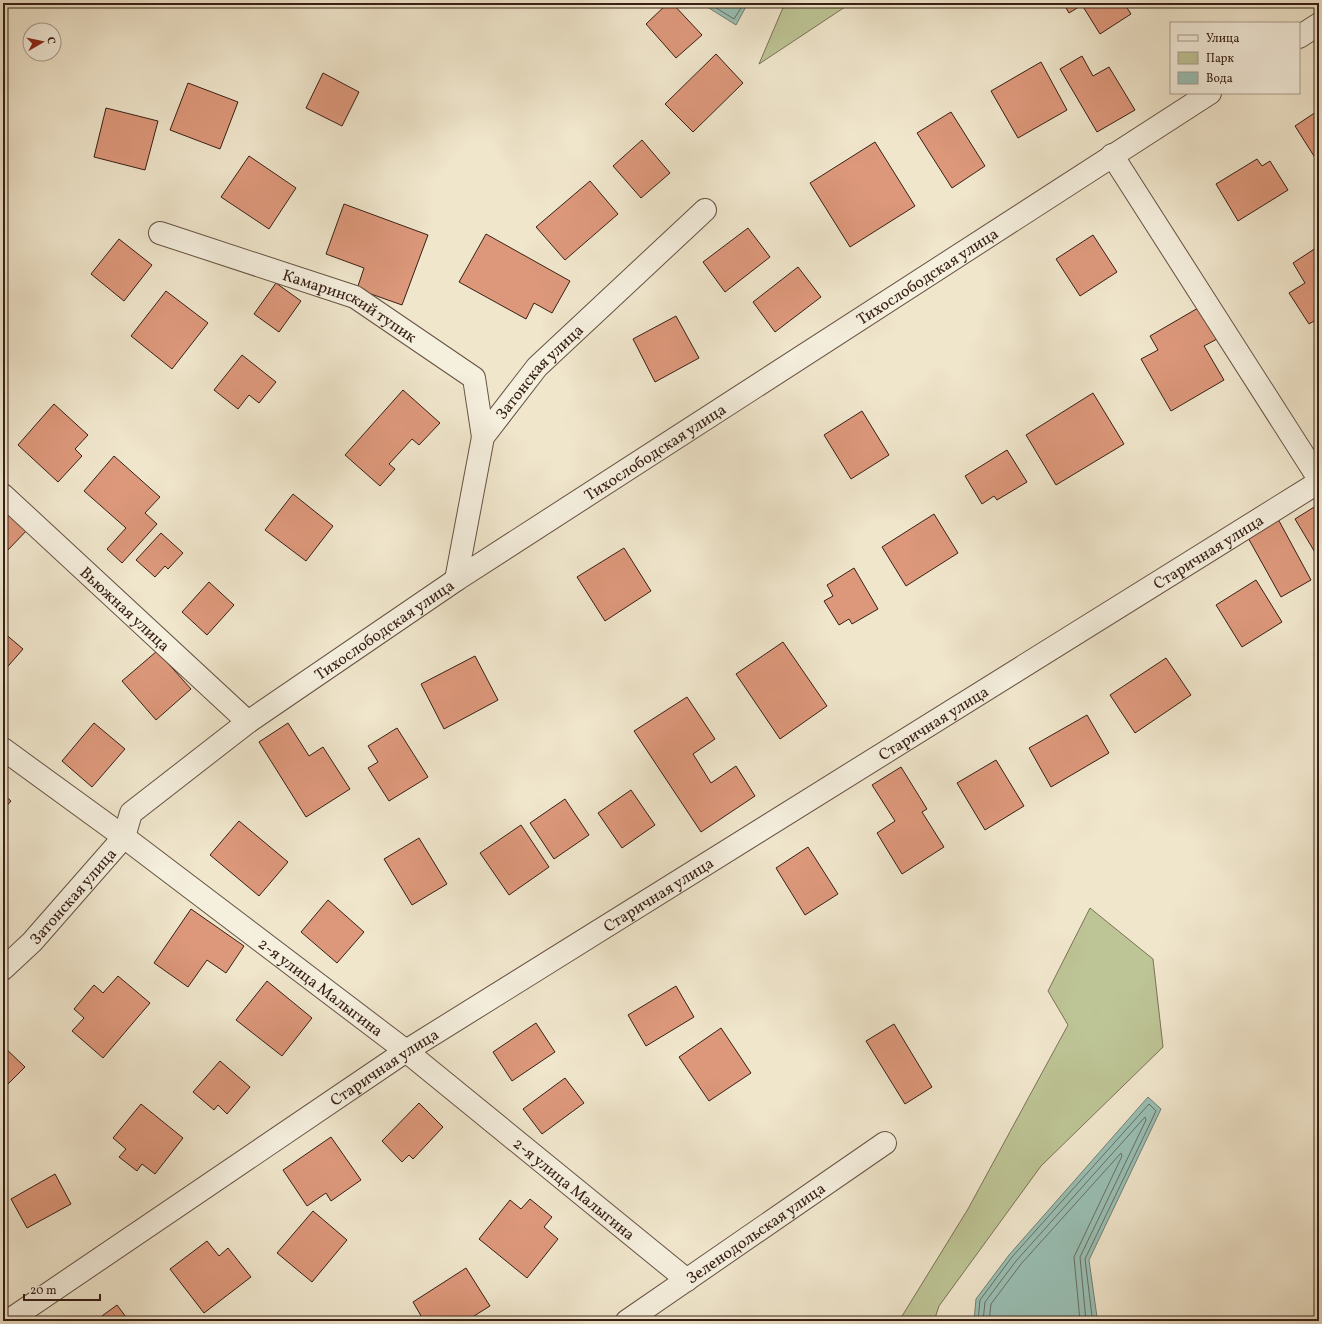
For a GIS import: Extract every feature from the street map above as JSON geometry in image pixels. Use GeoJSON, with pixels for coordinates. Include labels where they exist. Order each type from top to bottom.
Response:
{"type":"FeatureCollection","features":[{"type":"Feature","properties":{"kind":"street"},"geometry":{"type":"LineString","coordinates":[[1300,36],[1319,24]]}},
{"type":"Feature","properties":{"kind":"street","name":"Тихослободская улица"},"geometry":{"type":"LineString","coordinates":[[124,837],[131,813],[248,722],[456,580],[1208,94]]}},
{"type":"Feature","properties":{"kind":"street"},"geometry":{"type":"LineString","coordinates":[[1112,155],[1319,480]]}},
{"type":"Feature","properties":{"kind":"street","name":"Затонская улица"},"geometry":{"type":"LineString","coordinates":[[456,580],[483,437],[537,367],[705,210]]}},
{"type":"Feature","properties":{"kind":"street","name":"Камаринский тупик"},"geometry":{"type":"LineString","coordinates":[[160,233],[355,297],[474,378],[483,437]]}},
{"type":"Feature","properties":{"kind":"street","name":"Старичная улица"},"geometry":{"type":"LineString","coordinates":[[8,1321],[406,1051],[1319,480]]}},
{"type":"Feature","properties":{"kind":"street","name":"Вьюжная улица"},"geometry":{"type":"LineString","coordinates":[[3,496],[248,722]]}},
{"type":"Feature","properties":{"kind":"street","name":"2-я улица Малыгина"},"geometry":{"type":"LineString","coordinates":[[3,749],[124,837],[406,1051],[687,1280]]}},
{"type":"Feature","properties":{"kind":"street","name":"Затонская улица"},"geometry":{"type":"LineString","coordinates":[[3,970],[32,942],[124,837]]}},
{"type":"Feature","properties":{"kind":"street","name":"Зеленодольская улица"},"geometry":{"type":"LineString","coordinates":[[627,1321],[885,1143]]}},
{"type":"Feature","properties":{"kind":"green space"},"geometry":{"type":"Polygon","coordinates":[[[785,3],[851,3],[759,64],[785,3]]]}},
{"type":"Feature","properties":{"kind":"green space"},"geometry":{"type":"Polygon","coordinates":[[[1090,908],[1153,959],[1163,1047],[1041,1166],[939,1306],[934,1321],[899,1321],[968,1209],[1068,1025],[1048,991],[1090,908]]]}},
{"type":"Feature","properties":{"kind":"water"},"geometry":{"type":"Polygon","coordinates":[[[701,3],[748,3],[736,25],[701,3]]]}},
{"type":"Feature","properties":{"kind":"water"},"geometry":{"type":"Polygon","coordinates":[[[1148,1097],[1161,1109],[1089,1260],[1097,1317],[1095,1321],[974,1321],[976,1299],[1009,1255],[1148,1097]]]}},
{"type":"Feature","properties":{"kind":"building"},"geometry":{"type":"Polygon","coordinates":[[[668,3],[672,3],[702,35],[676,58],[646,24],[668,3]]]}},
{"type":"Feature","properties":{"kind":"building"},"geometry":{"type":"Polygon","coordinates":[[[1063,3],[1124,3],[1131,14],[1100,34],[1082,5],[1069,13],[1063,3]]]}},
{"type":"Feature","properties":{"kind":"building"},"geometry":{"type":"Polygon","coordinates":[[[716,54],[743,83],[693,132],[665,104],[716,54]]]}},
{"type":"Feature","properties":{"kind":"building"},"geometry":{"type":"Polygon","coordinates":[[[1082,56],[1093,76],[1109,67],[1135,110],[1097,132],[1060,69],[1082,56]]]}},
{"type":"Feature","properties":{"kind":"building"},"geometry":{"type":"Polygon","coordinates":[[[1041,62],[1067,110],[1018,138],[991,91],[1041,62]]]}},
{"type":"Feature","properties":{"kind":"building"},"geometry":{"type":"Polygon","coordinates":[[[323,73],[359,92],[342,126],[306,108],[323,73]]]}},
{"type":"Feature","properties":{"kind":"building"},"geometry":{"type":"Polygon","coordinates":[[[188,83],[238,102],[220,149],[170,130],[188,83]]]}},
{"type":"Feature","properties":{"kind":"building"},"geometry":{"type":"Polygon","coordinates":[[[106,108],[158,121],[145,170],[94,157],[106,108]]]}},
{"type":"Feature","properties":{"kind":"building"},"geometry":{"type":"Polygon","coordinates":[[[1319,110],[1319,164],[1295,126],[1319,110]]]}},
{"type":"Feature","properties":{"kind":"building"},"geometry":{"type":"Polygon","coordinates":[[[951,112],[985,166],[952,188],[917,133],[951,112]]]}},
{"type":"Feature","properties":{"kind":"building"},"geometry":{"type":"Polygon","coordinates":[[[642,140],[670,173],[641,198],[613,166],[642,140]]]}},
{"type":"Feature","properties":{"kind":"building"},"geometry":{"type":"Polygon","coordinates":[[[875,142],[915,206],[850,247],[810,183],[875,142]]]}},
{"type":"Feature","properties":{"kind":"building"},"geometry":{"type":"Polygon","coordinates":[[[249,156],[296,188],[269,229],[221,197],[249,156]]]}},
{"type":"Feature","properties":{"kind":"building"},"geometry":{"type":"Polygon","coordinates":[[[1257,159],[1262,166],[1270,161],[1288,190],[1238,221],[1216,184],[1257,159]]]}},
{"type":"Feature","properties":{"kind":"building"},"geometry":{"type":"Polygon","coordinates":[[[590,181],[618,214],[565,260],[536,227],[590,181]]]}},
{"type":"Feature","properties":{"kind":"building"},"geometry":{"type":"Polygon","coordinates":[[[344,204],[428,235],[402,305],[357,289],[364,268],[326,254],[344,204]]]}},
{"type":"Feature","properties":{"kind":"building"},"geometry":{"type":"Polygon","coordinates":[[[748,228],[770,257],[725,292],[703,262],[748,228]]]}},
{"type":"Feature","properties":{"kind":"building"},"geometry":{"type":"Polygon","coordinates":[[[486,234],[570,281],[552,313],[534,303],[526,319],[459,282],[486,234]]]}},
{"type":"Feature","properties":{"kind":"building"},"geometry":{"type":"Polygon","coordinates":[[[1093,235],[1117,272],[1080,296],[1056,259],[1093,235]]]}},
{"type":"Feature","properties":{"kind":"building"},"geometry":{"type":"Polygon","coordinates":[[[119,239],[152,265],[124,301],[91,274],[119,239]]]}},
{"type":"Feature","properties":{"kind":"building"},"geometry":{"type":"Polygon","coordinates":[[[1319,246],[1319,318],[1309,324],[1289,293],[1305,283],[1293,263],[1319,246]]]}},
{"type":"Feature","properties":{"kind":"building"},"geometry":{"type":"Polygon","coordinates":[[[798,267],[821,297],[775,332],[753,302],[798,267]]]}},
{"type":"Feature","properties":{"kind":"building"},"geometry":{"type":"Polygon","coordinates":[[[276,283],[301,301],[279,332],[254,314],[276,283]]]}},
{"type":"Feature","properties":{"kind":"building"},"geometry":{"type":"Polygon","coordinates":[[[166,291],[208,323],[172,369],[131,336],[166,291]]]}},
{"type":"Feature","properties":{"kind":"building"},"geometry":{"type":"Polygon","coordinates":[[[1198,308],[1217,339],[1204,346],[1224,380],[1171,411],[1141,359],[1158,350],[1150,336],[1198,308]]]}},
{"type":"Feature","properties":{"kind":"building"},"geometry":{"type":"Polygon","coordinates":[[[676,316],[699,358],[655,382],[633,339],[676,316]]]}},
{"type":"Feature","properties":{"kind":"building"},"geometry":{"type":"Polygon","coordinates":[[[242,355],[276,382],[259,403],[249,395],[238,409],[214,390],[242,355]]]}},
{"type":"Feature","properties":{"kind":"building"},"geometry":{"type":"Polygon","coordinates":[[[403,390],[440,423],[419,445],[412,439],[389,464],[395,469],[380,486],[345,455],[403,390]]]}},
{"type":"Feature","properties":{"kind":"building"},"geometry":{"type":"Polygon","coordinates":[[[1093,393],[1124,444],[1056,485],[1026,435],[1093,393]]]}},
{"type":"Feature","properties":{"kind":"building"},"geometry":{"type":"Polygon","coordinates":[[[54,404],[88,435],[75,449],[82,456],[58,482],[18,445],[54,404]]]}},
{"type":"Feature","properties":{"kind":"building"},"geometry":{"type":"Polygon","coordinates":[[[862,411],[889,455],[851,479],[824,435],[862,411]]]}},
{"type":"Feature","properties":{"kind":"building"},"geometry":{"type":"Polygon","coordinates":[[[1007,450],[1027,482],[997,500],[994,496],[982,504],[965,476],[1007,450]]]}},
{"type":"Feature","properties":{"kind":"building"},"geometry":{"type":"Polygon","coordinates":[[[114,456],[160,497],[145,513],[157,524],[122,563],[107,549],[126,528],[84,491],[114,456]]]}},
{"type":"Feature","properties":{"kind":"building"},"geometry":{"type":"Polygon","coordinates":[[[293,494],[333,526],[306,561],[265,530],[293,494]]]}},
{"type":"Feature","properties":{"kind":"building"},"geometry":{"type":"Polygon","coordinates":[[[3,503],[29,528],[7,551],[3,547],[3,503]]]}},
{"type":"Feature","properties":{"kind":"building"},"geometry":{"type":"Polygon","coordinates":[[[1319,504],[1319,559],[1295,519],[1319,504]]]}},
{"type":"Feature","properties":{"kind":"building"},"geometry":{"type":"Polygon","coordinates":[[[934,514],[958,553],[906,586],[882,547],[934,514]]]}},
{"type":"Feature","properties":{"kind":"building"},"geometry":{"type":"Polygon","coordinates":[[[1278,519],[1311,580],[1281,597],[1247,536],[1278,519]]]}},
{"type":"Feature","properties":{"kind":"building"},"geometry":{"type":"Polygon","coordinates":[[[161,533],[183,553],[168,569],[165,566],[155,577],[136,560],[161,533]]]}},
{"type":"Feature","properties":{"kind":"building"},"geometry":{"type":"Polygon","coordinates":[[[624,548],[651,591],[605,621],[577,577],[624,548]]]}},
{"type":"Feature","properties":{"kind":"building"},"geometry":{"type":"Polygon","coordinates":[[[854,568],[878,609],[852,624],[849,619],[839,625],[824,601],[833,596],[827,585],[854,568]]]}},
{"type":"Feature","properties":{"kind":"building"},"geometry":{"type":"Polygon","coordinates":[[[1256,580],[1282,622],[1242,647],[1216,605],[1256,580]]]}},
{"type":"Feature","properties":{"kind":"building"},"geometry":{"type":"Polygon","coordinates":[[[209,582],[234,605],[207,635],[182,612],[209,582]]]}},
{"type":"Feature","properties":{"kind":"building"},"geometry":{"type":"Polygon","coordinates":[[[3,632],[23,649],[3,672],[3,632]]]}},
{"type":"Feature","properties":{"kind":"building"},"geometry":{"type":"Polygon","coordinates":[[[783,642],[827,706],[780,739],[736,674],[783,642]]]}},
{"type":"Feature","properties":{"kind":"building"},"geometry":{"type":"Polygon","coordinates":[[[157,651],[191,689],[156,720],[122,681],[157,651]]]}},
{"type":"Feature","properties":{"kind":"building"},"geometry":{"type":"Polygon","coordinates":[[[1319,652],[1319,662],[1314,654],[1319,652]]]}},
{"type":"Feature","properties":{"kind":"building"},"geometry":{"type":"Polygon","coordinates":[[[475,656],[498,700],[444,729],[421,684],[475,656]]]}},
{"type":"Feature","properties":{"kind":"building"},"geometry":{"type":"Polygon","coordinates":[[[1166,658],[1191,695],[1135,733],[1110,695],[1166,658]]]}},
{"type":"Feature","properties":{"kind":"building"},"geometry":{"type":"Polygon","coordinates":[[[687,697],[715,739],[693,754],[711,783],[736,766],[755,796],[701,832],[634,731],[687,697]]]}},
{"type":"Feature","properties":{"kind":"building"},"geometry":{"type":"Polygon","coordinates":[[[1087,715],[1109,753],[1051,787],[1029,748],[1087,715]]]}},
{"type":"Feature","properties":{"kind":"building"},"geometry":{"type":"Polygon","coordinates":[[[94,723],[125,749],[92,787],[62,761],[94,723]]]}},
{"type":"Feature","properties":{"kind":"building"},"geometry":{"type":"Polygon","coordinates":[[[288,723],[309,756],[323,747],[350,789],[306,817],[259,742],[288,723]]]}},
{"type":"Feature","properties":{"kind":"building"},"geometry":{"type":"Polygon","coordinates":[[[397,728],[428,777],[389,801],[368,768],[378,762],[368,746],[397,728]]]}},
{"type":"Feature","properties":{"kind":"building"},"geometry":{"type":"Polygon","coordinates":[[[996,760],[1024,806],[985,830],[957,783],[996,760]]]}},
{"type":"Feature","properties":{"kind":"building"},"geometry":{"type":"Polygon","coordinates":[[[901,767],[927,809],[922,812],[944,847],[902,874],[877,833],[895,821],[872,785],[901,767]]]}},
{"type":"Feature","properties":{"kind":"building"},"geometry":{"type":"Polygon","coordinates":[[[631,790],[655,825],[622,848],[598,813],[631,790]]]}},
{"type":"Feature","properties":{"kind":"building"},"geometry":{"type":"Polygon","coordinates":[[[3,794],[11,801],[3,810],[3,794]]]}},
{"type":"Feature","properties":{"kind":"building"},"geometry":{"type":"Polygon","coordinates":[[[565,799],[589,835],[554,859],[530,823],[565,799]]]}},
{"type":"Feature","properties":{"kind":"building"},"geometry":{"type":"Polygon","coordinates":[[[239,821],[288,862],[259,896],[210,855],[239,821]]]}},
{"type":"Feature","properties":{"kind":"building"},"geometry":{"type":"Polygon","coordinates":[[[521,825],[549,867],[509,895],[480,853],[521,825]]]}},
{"type":"Feature","properties":{"kind":"building"},"geometry":{"type":"Polygon","coordinates":[[[419,838],[447,884],[412,905],[384,859],[419,838]]]}},
{"type":"Feature","properties":{"kind":"building"},"geometry":{"type":"Polygon","coordinates":[[[808,847],[838,894],[805,915],[776,868],[808,847]]]}},
{"type":"Feature","properties":{"kind":"building"},"geometry":{"type":"Polygon","coordinates":[[[328,900],[364,932],[337,963],[301,932],[328,900]]]}},
{"type":"Feature","properties":{"kind":"building"},"geometry":{"type":"Polygon","coordinates":[[[191,909],[244,946],[226,973],[207,960],[188,987],[154,963],[191,909]]]}},
{"type":"Feature","properties":{"kind":"building"},"geometry":{"type":"Polygon","coordinates":[[[118,976],[150,1003],[103,1058],[72,1031],[84,1018],[74,1009],[94,985],[103,993],[118,976]]]}},
{"type":"Feature","properties":{"kind":"building"},"geometry":{"type":"Polygon","coordinates":[[[267,981],[312,1018],[282,1056],[236,1020],[267,981]]]}},
{"type":"Feature","properties":{"kind":"building"},"geometry":{"type":"Polygon","coordinates":[[[676,986],[694,1017],[646,1046],[628,1015],[676,986]]]}},
{"type":"Feature","properties":{"kind":"building"},"geometry":{"type":"Polygon","coordinates":[[[536,1023],[555,1052],[512,1081],[493,1052],[536,1023]]]}},
{"type":"Feature","properties":{"kind":"building"},"geometry":{"type":"Polygon","coordinates":[[[894,1024],[932,1087],[905,1104],[866,1041],[894,1024]]]}},
{"type":"Feature","properties":{"kind":"building"},"geometry":{"type":"Polygon","coordinates":[[[721,1028],[751,1073],[709,1101],[679,1057],[721,1028]]]}},
{"type":"Feature","properties":{"kind":"building"},"geometry":{"type":"Polygon","coordinates":[[[3,1046],[25,1067],[3,1089],[3,1046]]]}},
{"type":"Feature","properties":{"kind":"building"},"geometry":{"type":"Polygon","coordinates":[[[220,1061],[250,1087],[227,1114],[218,1105],[214,1110],[193,1092],[220,1061]]]}},
{"type":"Feature","properties":{"kind":"building"},"geometry":{"type":"Polygon","coordinates":[[[565,1078],[584,1103],[542,1134],[523,1109],[565,1078]]]}},
{"type":"Feature","properties":{"kind":"building"},"geometry":{"type":"Polygon","coordinates":[[[419,1103],[443,1127],[413,1159],[409,1155],[402,1162],[382,1141],[419,1103]]]}},
{"type":"Feature","properties":{"kind":"building"},"geometry":{"type":"Polygon","coordinates":[[[141,1104],[183,1138],[155,1174],[142,1164],[137,1171],[119,1157],[126,1149],[113,1138],[141,1104]]]}},
{"type":"Feature","properties":{"kind":"building"},"geometry":{"type":"Polygon","coordinates":[[[331,1137],[361,1180],[331,1201],[326,1193],[307,1206],[283,1170],[331,1137]]]}},
{"type":"Feature","properties":{"kind":"building"},"geometry":{"type":"Polygon","coordinates":[[[55,1174],[71,1204],[27,1228],[11,1199],[55,1174]]]}},
{"type":"Feature","properties":{"kind":"building"},"geometry":{"type":"Polygon","coordinates":[[[530,1199],[552,1217],[544,1227],[558,1239],[527,1278],[479,1239],[510,1200],[521,1209],[530,1199]]]}},
{"type":"Feature","properties":{"kind":"building"},"geometry":{"type":"Polygon","coordinates":[[[313,1211],[347,1240],[312,1282],[277,1253],[313,1211]]]}},
{"type":"Feature","properties":{"kind":"building"},"geometry":{"type":"Polygon","coordinates":[[[207,1241],[219,1256],[228,1248],[251,1277],[204,1313],[170,1269],[207,1241]]]}},
{"type":"Feature","properties":{"kind":"building"},"geometry":{"type":"Polygon","coordinates":[[[466,1268],[490,1306],[466,1321],[424,1321],[413,1302],[466,1268]]]}},
{"type":"Feature","properties":{"kind":"building"},"geometry":{"type":"Polygon","coordinates":[[[117,1305],[129,1321],[95,1321],[117,1305]]]}}]}
